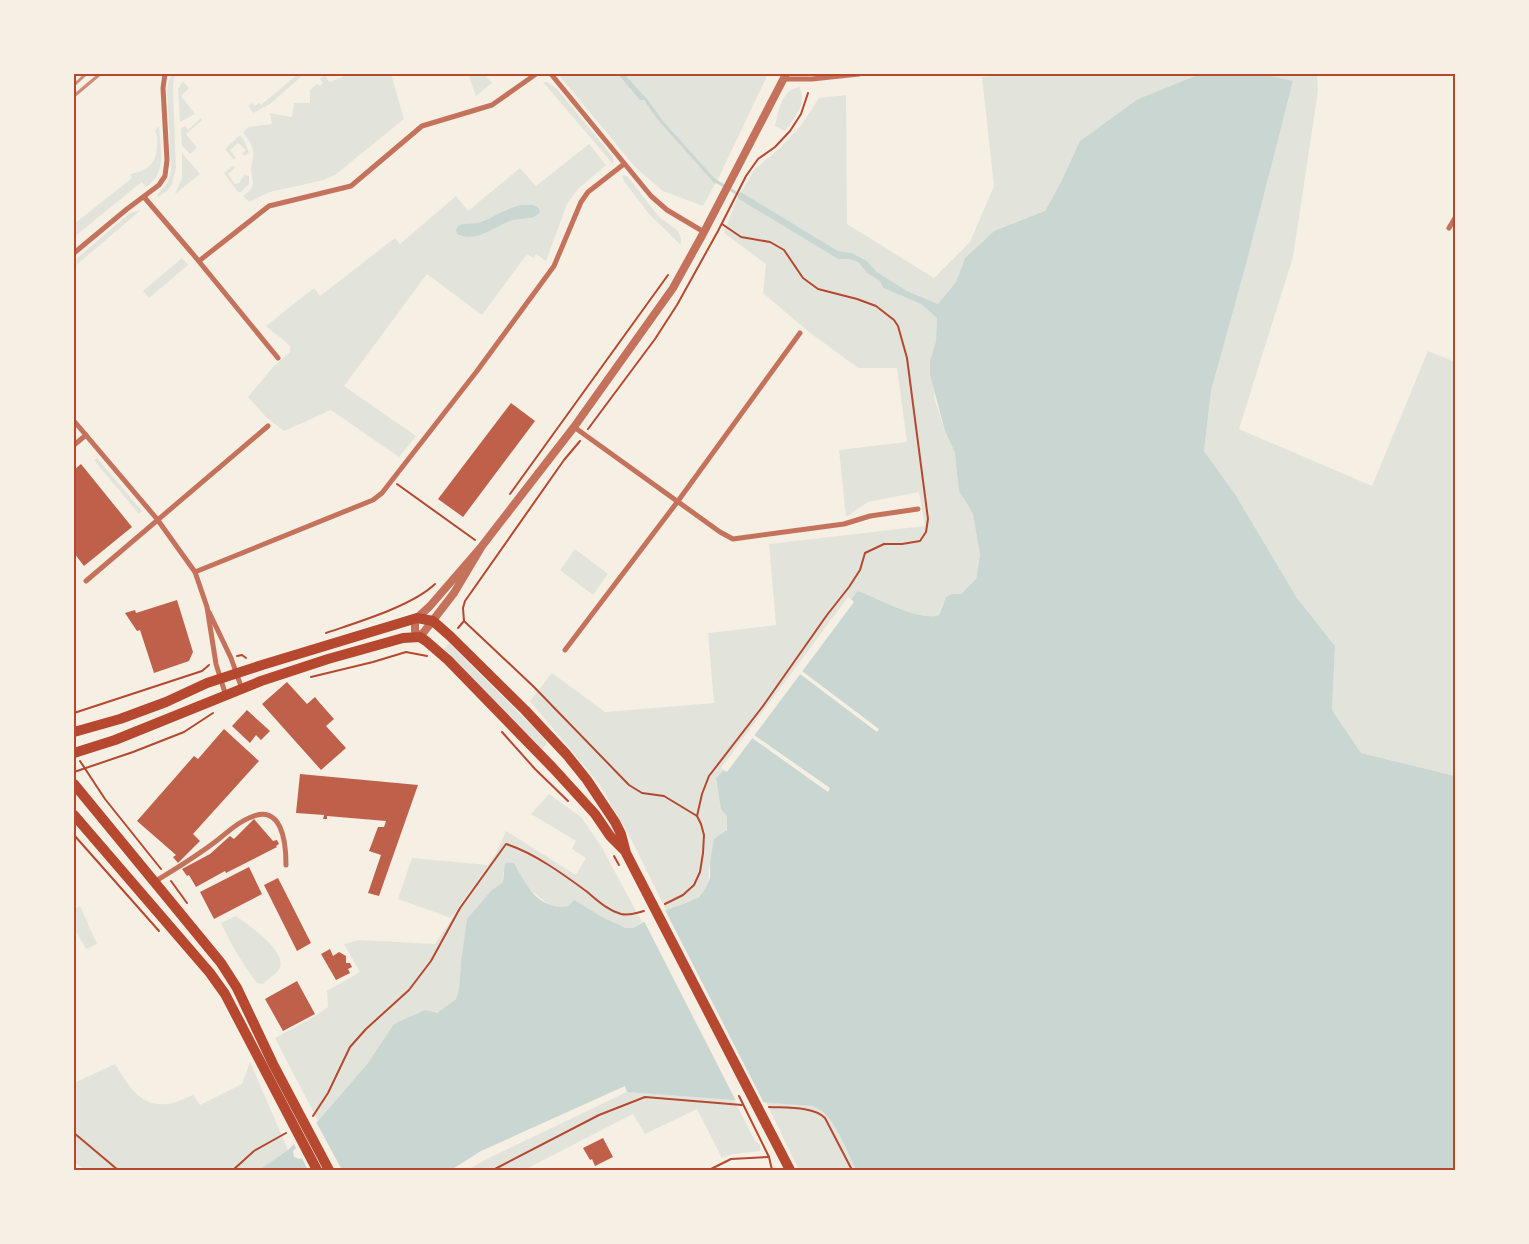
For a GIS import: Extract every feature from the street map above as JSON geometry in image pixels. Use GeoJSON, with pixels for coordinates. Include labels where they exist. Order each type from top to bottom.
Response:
{"type":"FeatureCollection","features":[{"type":"Feature","properties":{"kind":"main road"},"geometry":{"type":"LineString","coordinates":[[74,732],[120,719],[237,673],[418,618],[433,621],[525,710],[587,780],[615,822],[626,853],[790,1170]]}},
{"type":"Feature","properties":{"kind":"main road"},"geometry":{"type":"LineString","coordinates":[[74,752],[116,740],[262,681],[328,659],[403,638],[420,637],[448,660],[553,768],[595,814],[610,836],[626,853]]}},
{"type":"Feature","properties":{"kind":"main road"},"geometry":{"type":"LineString","coordinates":[[74,784],[221,963],[237,988],[273,1064],[329,1170]]}},
{"type":"Feature","properties":{"kind":"main road"},"geometry":{"type":"LineString","coordinates":[[74,815],[220,987],[317,1170]]}},
{"type":"Feature","properties":{"kind":"street"},"geometry":{"type":"LineString","coordinates":[[74,253],[162,182],[167,170],[163,88],[165,74]]}},
{"type":"Feature","properties":{"kind":"street"},"geometry":{"type":"LineString","coordinates":[[200,261],[270,206],[351,186],[422,126],[492,106],[536,74]]}},
{"type":"Feature","properties":{"kind":"street"},"geometry":{"type":"LineString","coordinates":[[552,74],[651,196],[667,210],[704,232]]}},
{"type":"Feature","properties":{"kind":"street"},"geometry":{"type":"LineString","coordinates":[[482,546],[454,593],[420,637],[415,631],[415,622],[482,546],[574,426],[673,288],[785,76],[812,79],[858,74]]}},
{"type":"Feature","properties":{"kind":"street"},"geometry":{"type":"LineString","coordinates":[[195,572],[373,500],[382,493],[477,371],[554,266],[581,202],[588,192],[624,164]]}},
{"type":"Feature","properties":{"kind":"street"},"geometry":{"type":"LineString","coordinates":[[144,197],[200,261],[278,358]]}},
{"type":"Feature","properties":{"kind":"street"},"geometry":{"type":"LineString","coordinates":[[1449,228],[1455,218]]}},
{"type":"Feature","properties":{"kind":"street"},"geometry":{"type":"LineString","coordinates":[[565,650],[678,501],[800,333]]}},
{"type":"Feature","properties":{"kind":"street"},"geometry":{"type":"LineString","coordinates":[[74,421],[157,519],[195,572],[207,608],[237,673],[242,690]]}},
{"type":"Feature","properties":{"kind":"street"},"geometry":{"type":"LineString","coordinates":[[86,581],[268,426]]}},
{"type":"Feature","properties":{"kind":"street"},"geometry":{"type":"LineString","coordinates":[[574,426],[720,532],[733,539],[844,524],[870,516],[918,509]]}},
{"type":"Feature","properties":{"kind":"street"},"geometry":{"type":"LineString","coordinates":[[74,445],[86,435]]}},
{"type":"Feature","properties":{"kind":"street"},"geometry":{"type":"LineString","coordinates":[[207,608],[214,655],[226,696]]}},
{"type":"Feature","properties":{"kind":"street"},"geometry":{"type":"LineString","coordinates":[[153,882],[248,818],[259,814],[265,814],[273,818],[282,830],[286,847],[286,865]]}},
{"type":"Feature","properties":{"kind":"path"},"geometry":{"type":"LineString","coordinates":[[657,906],[683,895],[694,885],[700,872],[704,835],[697,816],[664,796],[642,793],[629,785],[552,708],[534,687],[464,621],[463,608],[465,601],[564,460],[655,339],[677,305],[722,224],[742,183],[758,159],[775,147],[790,130],[801,114],[808,93]]}},
{"type":"Feature","properties":{"kind":"path"},"geometry":{"type":"LineString","coordinates":[[697,816],[702,794],[709,776],[763,706],[849,587],[860,570],[864,553],[884,544],[920,541],[926,532],[928,519],[907,358],[898,326],[894,320],[876,306],[857,299],[818,290],[803,278],[784,250],[770,242],[741,237],[722,224]]}},
{"type":"Feature","properties":{"kind":"path"},"geometry":{"type":"LineString","coordinates":[[505,500],[672,269]]}},
{"type":"Feature","properties":{"kind":"path"},"geometry":{"type":"LineString","coordinates":[[393,481],[476,541]]}},
{"type":"Feature","properties":{"kind":"path"},"geometry":{"type":"LineString","coordinates":[[393,608],[427,592],[439,580]]}},
{"type":"Feature","properties":{"kind":"path"},"geometry":{"type":"LineString","coordinates":[[310,677],[363,665],[406,652],[430,657]]}},
{"type":"Feature","properties":{"kind":"path"},"geometry":{"type":"LineString","coordinates":[[74,772],[184,732],[218,710]]}},
{"type":"Feature","properties":{"kind":"path"},"geometry":{"type":"LineString","coordinates":[[86,769],[105,799],[166,875],[188,906]]}},
{"type":"Feature","properties":{"kind":"path"},"geometry":{"type":"LineString","coordinates":[[74,835],[162,935]]}},
{"type":"Feature","properties":{"kind":"path"},"geometry":{"type":"LineString","coordinates":[[313,1116],[328,1093],[350,1047],[366,1029],[409,990],[431,961],[460,908],[506,844],[529,854],[585,890],[606,907],[623,914],[632,914],[649,909]]}},
{"type":"Feature","properties":{"kind":"path"},"geometry":{"type":"LineString","coordinates":[[493,1170],[599,1116],[645,1097],[752,1106]]}},
{"type":"Feature","properties":{"kind":"path"},"geometry":{"type":"LineString","coordinates":[[761,1106],[811,1110],[820,1113],[825,1118],[852,1170]]}},
{"type":"Feature","properties":{"kind":"path"},"geometry":{"type":"LineString","coordinates":[[233,1170],[254,1151],[288,1132]]}},
{"type":"Feature","properties":{"kind":"path"},"geometry":{"type":"LineString","coordinates":[[74,1133],[118,1170]]}},
{"type":"Feature","properties":{"kind":"path"},"geometry":{"type":"LineString","coordinates":[[760,1138],[769,1157],[772,1170]]}},
{"type":"Feature","properties":{"kind":"path"},"geometry":{"type":"LineString","coordinates":[[710,1169],[731,1159],[769,1157]]}},
{"type":"Feature","properties":{"kind":"shaded area"},"geometry":{"type":"Polygon","coordinates":[[[172,74],[177,74],[174,78],[173,88],[176,168],[172,184],[167,191],[159,196],[157,195],[168,182],[171,170],[167,89],[172,74]]]}},
{"type":"Feature","properties":{"kind":"shaded area"},"geometry":{"type":"Polygon","coordinates":[[[298,74],[303,75],[270,104],[253,113],[248,106],[252,103],[255,106],[259,103],[261,105],[298,74]]]}},
{"type":"Feature","properties":{"kind":"shaded area"},"geometry":{"type":"Polygon","coordinates":[[[343,74],[391,74],[404,119],[335,175],[324,180],[270,192],[249,202],[243,196],[251,189],[253,184],[251,169],[253,150],[243,132],[249,127],[272,124],[270,113],[292,117],[294,103],[310,103],[310,90],[317,84],[320,86],[323,83],[320,79],[325,75],[329,82],[343,77],[343,74]]]}},
{"type":"Feature","properties":{"kind":"shaded area"},"geometry":{"type":"Polygon","coordinates":[[[468,74],[484,74],[492,83],[476,96],[468,74]]]}},
{"type":"Feature","properties":{"kind":"shaded area"},"geometry":{"type":"Polygon","coordinates":[[[558,74],[618,74],[647,104],[657,119],[715,184],[703,206],[663,191],[636,168],[558,74]]]}},
{"type":"Feature","properties":{"kind":"shaded area"},"geometry":{"type":"Polygon","coordinates":[[[618,74],[625,75],[648,100],[663,121],[717,181],[715,184],[657,119],[644,100],[640,100],[618,74]]]}},
{"type":"Feature","properties":{"kind":"shaded area"},"geometry":{"type":"Polygon","coordinates":[[[621,74],[768,74],[717,181],[663,121],[648,100],[625,75],[621,74]]]}},
{"type":"Feature","properties":{"kind":"shaded area"},"geometry":{"type":"Polygon","coordinates":[[[1013,74],[1200,74],[1138,99],[1061,182],[1045,211],[994,231],[965,258],[956,282],[938,304],[907,291],[877,272],[867,261],[852,253],[838,251],[741,192],[755,169],[781,147],[802,124],[819,98],[846,95],[847,224],[934,278],[970,242],[994,186],[982,77],[1013,74]]]}},
{"type":"Feature","properties":{"kind":"shaded area"},"geometry":{"type":"Polygon","coordinates":[[[1200,74],[1262,74],[1293,81],[1211,391],[1204,451],[1235,494],[1297,598],[1335,646],[1332,710],[1361,753],[1455,776],[1455,1170],[856,1170],[844,1144],[827,1116],[813,1106],[627,1092],[487,1159],[468,1170],[259,1170],[288,1150],[318,1121],[368,1063],[394,1024],[425,1010],[437,1013],[456,999],[459,989],[467,919],[492,890],[503,882],[505,863],[514,863],[529,888],[541,901],[558,907],[569,906],[574,900],[602,917],[626,928],[633,928],[666,910],[699,897],[706,888],[710,878],[710,862],[714,839],[727,830],[727,816],[721,809],[716,778],[724,770],[727,772],[854,602],[851,599],[858,591],[910,612],[921,615],[939,615],[946,597],[952,594],[961,594],[976,579],[980,555],[973,514],[959,491],[955,453],[945,431],[930,375],[930,361],[936,341],[937,318],[921,304],[883,288],[880,281],[867,273],[858,262],[849,259],[838,259],[737,198],[741,192],[838,251],[852,253],[867,261],[877,272],[907,291],[938,304],[956,282],[965,258],[994,231],[1045,211],[1080,141],[1138,99],[1200,74]]]}},
{"type":"Feature","properties":{"kind":"shaded area"},"geometry":{"type":"Polygon","coordinates":[[[1262,74],[1317,74],[1318,91],[1293,257],[1239,429],[1372,486],[1428,351],[1455,362],[1455,776],[1361,753],[1332,710],[1335,646],[1297,598],[1235,494],[1204,451],[1211,391],[1293,82],[1262,74]]]}},
{"type":"Feature","properties":{"kind":"shaded area"},"geometry":{"type":"Polygon","coordinates":[[[183,81],[189,88],[181,96],[195,114],[180,122],[178,89],[183,81]]]}},
{"type":"Feature","properties":{"kind":"shaded area"},"geometry":{"type":"Polygon","coordinates":[[[543,82],[547,82],[557,89],[613,157],[613,164],[543,82]]]}},
{"type":"Feature","properties":{"kind":"shaded area"},"geometry":{"type":"Polygon","coordinates":[[[800,87],[802,103],[796,116],[785,131],[775,126],[780,107],[789,92],[800,87]]]}},
{"type":"Feature","properties":{"kind":"shaded area"},"geometry":{"type":"Polygon","coordinates":[[[201,118],[202,120],[186,134],[197,148],[190,154],[182,146],[181,128],[185,126],[188,130],[201,118]]]}},
{"type":"Feature","properties":{"kind":"shaded area"},"geometry":{"type":"Polygon","coordinates":[[[159,126],[161,160],[160,168],[153,181],[146,187],[142,182],[74,237],[74,224],[132,178],[130,174],[145,169],[152,163],[157,147],[155,131],[159,126]]]}},
{"type":"Feature","properties":{"kind":"shaded area"},"geometry":{"type":"Polygon","coordinates":[[[240,135],[249,153],[244,156],[242,153],[246,150],[238,143],[230,150],[236,158],[234,160],[225,149],[240,135]]]}},
{"type":"Feature","properties":{"kind":"shaded area"},"geometry":{"type":"Polygon","coordinates":[[[589,144],[606,165],[578,189],[567,204],[546,261],[536,254],[533,258],[527,254],[482,315],[427,274],[344,386],[416,436],[399,457],[331,410],[284,431],[266,417],[248,397],[274,366],[290,352],[290,346],[266,326],[314,288],[320,296],[395,238],[400,244],[456,196],[468,211],[520,168],[536,186],[589,144]]]}},
{"type":"Feature","properties":{"kind":"shaded area"},"geometry":{"type":"Polygon","coordinates":[[[182,153],[200,174],[175,194],[182,178],[182,153]]]}},
{"type":"Feature","properties":{"kind":"shaded area"},"geometry":{"type":"Polygon","coordinates":[[[233,166],[236,167],[228,174],[235,184],[239,183],[244,175],[249,176],[249,184],[241,192],[238,192],[224,173],[233,166]]]}},
{"type":"Feature","properties":{"kind":"shaded area"},"geometry":{"type":"Polygon","coordinates":[[[622,176],[628,177],[658,216],[678,231],[681,245],[649,214],[624,181],[622,176]]]}},
{"type":"Feature","properties":{"kind":"shaded area"},"geometry":{"type":"Polygon","coordinates":[[[737,198],[838,259],[849,259],[858,262],[867,273],[881,281],[883,288],[921,304],[937,318],[936,341],[930,361],[935,400],[945,431],[955,453],[964,500],[973,514],[980,555],[976,579],[961,594],[952,594],[942,605],[939,615],[921,615],[910,612],[858,591],[851,599],[848,597],[721,768],[724,770],[716,778],[728,822],[727,828],[710,862],[706,889],[703,893],[683,905],[666,910],[632,841],[600,785],[530,701],[552,673],[605,712],[714,703],[708,633],[776,625],[769,544],[925,526],[919,492],[868,502],[846,517],[839,450],[907,442],[897,368],[858,368],[809,332],[763,293],[766,264],[724,233],[737,198]]]}},
{"type":"Feature","properties":{"kind":"shaded area"},"geometry":{"type":"Polygon","coordinates":[[[522,205],[533,205],[538,207],[540,212],[534,217],[510,221],[478,236],[464,237],[457,234],[458,226],[481,222],[522,205]]]}},
{"type":"Feature","properties":{"kind":"shaded area"},"geometry":{"type":"Polygon","coordinates":[[[141,210],[74,265],[74,261],[130,213],[141,210]]]}},
{"type":"Feature","properties":{"kind":"shaded area"},"geometry":{"type":"Polygon","coordinates":[[[182,258],[188,265],[149,298],[143,291],[182,258]]]}},
{"type":"Feature","properties":{"kind":"shaded area"},"geometry":{"type":"Polygon","coordinates":[[[97,458],[142,511],[139,514],[94,460],[97,458]]]}},
{"type":"Feature","properties":{"kind":"shaded area"},"geometry":{"type":"Polygon","coordinates":[[[575,549],[608,574],[593,595],[560,570],[575,549]]]}},
{"type":"Feature","properties":{"kind":"shaded area"},"geometry":{"type":"Polygon","coordinates":[[[449,643],[543,737],[547,744],[542,749],[444,649],[449,643]]]}},
{"type":"Feature","properties":{"kind":"shaded area"},"geometry":{"type":"Polygon","coordinates":[[[549,794],[581,817],[601,846],[642,922],[633,928],[626,928],[602,917],[569,906],[550,906],[527,887],[514,863],[503,873],[503,882],[492,890],[461,963],[459,989],[456,999],[437,1013],[394,1024],[368,1063],[318,1121],[275,1038],[328,1007],[327,991],[360,972],[344,944],[359,940],[435,944],[496,853],[506,831],[576,875],[586,858],[572,849],[576,841],[531,814],[549,794]]]}},
{"type":"Feature","properties":{"kind":"shaded area"},"geometry":{"type":"Polygon","coordinates":[[[412,858],[488,865],[451,918],[398,899],[412,858]]]}},
{"type":"Feature","properties":{"kind":"shaded area"},"geometry":{"type":"Polygon","coordinates":[[[80,906],[97,944],[86,949],[77,933],[74,935],[74,909],[80,906]]]}},
{"type":"Feature","properties":{"kind":"shaded area"},"geometry":{"type":"Polygon","coordinates":[[[236,916],[272,946],[280,960],[279,970],[263,984],[257,983],[247,969],[221,923],[236,916]]]}},
{"type":"Feature","properties":{"kind":"shaded area"},"geometry":{"type":"Polygon","coordinates":[[[250,1062],[288,1150],[259,1170],[85,1170],[74,1162],[74,1083],[115,1064],[135,1093],[149,1102],[167,1104],[193,1095],[200,1105],[242,1084],[250,1062]]]}},
{"type":"Feature","properties":{"kind":"shaded area"},"geometry":{"type":"Polygon","coordinates":[[[627,1092],[734,1100],[755,1141],[760,1145],[760,1151],[733,1154],[722,1158],[697,1109],[645,1134],[633,1114],[524,1170],[468,1170],[487,1159],[627,1092]]]}},
{"type":"Feature","properties":{"kind":"shaded area"},"geometry":{"type":"Polygon","coordinates":[[[766,1102],[814,1106],[821,1110],[834,1125],[856,1170],[799,1170],[766,1102]]]}},
{"type":"Feature","properties":{"kind":"pier"},"geometry":{"type":"Polygon","coordinates":[[[802,671],[879,729],[877,732],[800,674],[802,671]]]}},
{"type":"Feature","properties":{"kind":"pier"},"geometry":{"type":"Polygon","coordinates":[[[754,735],[830,788],[828,792],[752,738],[754,735]]]}},
{"type":"Feature","properties":{"kind":"pier"},"geometry":{"type":"Polygon","coordinates":[[[664,908],[765,1105],[737,1103],[643,919],[664,908]]]}},
{"type":"Feature","properties":{"kind":"pier"},"geometry":{"type":"Polygon","coordinates":[[[625,1086],[627,1092],[487,1159],[468,1170],[451,1170],[481,1151],[625,1086]]]}},
{"type":"Feature","properties":{"kind":"pier"},"geometry":{"type":"Polygon","coordinates":[[[315,1120],[342,1170],[308,1170],[302,1158],[294,1157],[293,1151],[296,1148],[293,1141],[315,1120]]]}},
{"type":"Feature","properties":{"kind":"building"},"geometry":{"type":"Polygon","coordinates":[[[511,403],[535,421],[463,517],[438,499],[511,403]]]}},
{"type":"Feature","properties":{"kind":"building"},"geometry":{"type":"Polygon","coordinates":[[[81,464],[132,527],[84,566],[74,553],[74,470],[81,464]]]}},
{"type":"Feature","properties":{"kind":"building"},"geometry":{"type":"Polygon","coordinates":[[[177,600],[193,652],[189,661],[154,673],[140,630],[137,631],[125,613],[135,610],[136,613],[177,600]]]}},
{"type":"Feature","properties":{"kind":"building"},"geometry":{"type":"Polygon","coordinates":[[[287,682],[307,704],[315,697],[334,719],[326,726],[346,748],[321,770],[262,704],[287,682]]]}},
{"type":"Feature","properties":{"kind":"building"},"geometry":{"type":"Polygon","coordinates":[[[247,710],[270,731],[261,740],[256,735],[250,743],[232,726],[247,710]]]}},
{"type":"Feature","properties":{"kind":"building"},"geometry":{"type":"Polygon","coordinates":[[[224,729],[259,761],[193,834],[200,841],[178,863],[173,857],[176,855],[137,821],[194,756],[198,759],[224,729]]]}},
{"type":"Feature","properties":{"kind":"building"},"geometry":{"type":"Polygon","coordinates":[[[300,774],[418,785],[379,896],[368,893],[381,855],[369,851],[378,827],[384,827],[386,821],[327,816],[327,819],[323,819],[324,815],[296,813],[300,774]]]}},
{"type":"Feature","properties":{"kind":"building"},"geometry":{"type":"Polygon","coordinates":[[[254,819],[273,841],[277,840],[279,844],[277,847],[226,873],[225,871],[196,887],[189,875],[187,876],[182,869],[210,854],[230,836],[234,839],[254,819]]]}},
{"type":"Feature","properties":{"kind":"building"},"geometry":{"type":"Polygon","coordinates":[[[249,867],[262,894],[214,919],[200,892],[249,867]]]}},
{"type":"Feature","properties":{"kind":"building"},"geometry":{"type":"Polygon","coordinates":[[[278,878],[311,943],[297,951],[264,885],[278,878]]]}},
{"type":"Feature","properties":{"kind":"building"},"geometry":{"type":"Polygon","coordinates":[[[330,949],[333,956],[339,952],[346,956],[346,963],[350,963],[352,967],[348,969],[350,973],[336,980],[321,954],[330,949]]]}},
{"type":"Feature","properties":{"kind":"building"},"geometry":{"type":"Polygon","coordinates":[[[297,981],[315,1014],[283,1031],[265,999],[297,981]]]}},
{"type":"Feature","properties":{"kind":"building"},"geometry":{"type":"Polygon","coordinates":[[[603,1138],[613,1157],[595,1166],[583,1148],[603,1138]]]}},
{"type":"Feature","properties":{"kind":"waterway"},"geometry":{"type":"LineString","coordinates":[[714,180],[743,197]]}},
{"type":"Feature","properties":{"kind":"railway"},"geometry":{"type":"LineString","coordinates":[[74,85],[86,74]]}},
{"type":"Feature","properties":{"kind":"railway"},"geometry":{"type":"LineString","coordinates":[[74,96],[100,74]]}}]}
